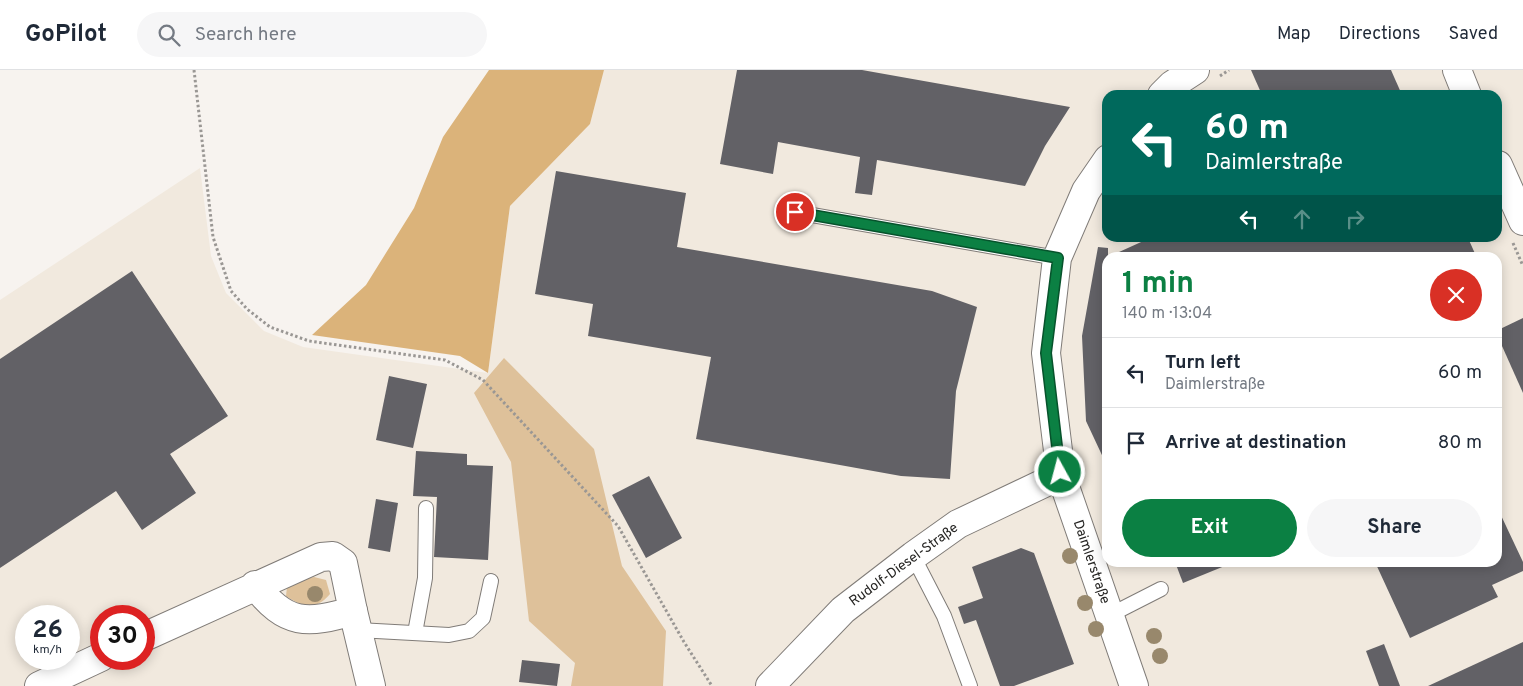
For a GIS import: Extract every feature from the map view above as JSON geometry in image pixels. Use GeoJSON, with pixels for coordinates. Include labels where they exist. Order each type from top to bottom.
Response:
{"type":"FeatureCollection","features":[{"type":"Feature","properties":{"kind":"street"},"geometry":{"type":"LineString","coordinates":[[1167,90],[1195,70]]}},
{"type":"Feature","properties":{"kind":"street"},"geometry":{"type":"LineString","coordinates":[[1457,70],[1465,90]]}},
{"type":"Feature","properties":{"kind":"street","name":"Daimlerstraße"},"geometry":{"type":"LineString","coordinates":[[1102,168],[1086,191],[1058,258],[1046,353],[1061,476],[1134,686]]}},
{"type":"Feature","properties":{"kind":"street"},"geometry":{"type":"LineString","coordinates":[[1502,174],[1523,221]]}},
{"type":"Feature","properties":{"kind":"street","name":"Rudolf-Diesel-Straße"},"geometry":{"type":"LineString","coordinates":[[770,686],[843,610],[913,556],[958,524],[1061,476]]}},
{"type":"Feature","properties":{"kind":"street"},"geometry":{"type":"LineString","coordinates":[[155,633],[255,585],[321,557],[333,556],[343,563],[372,686]]}},
{"type":"Feature","properties":{"kind":"street"},"geometry":{"type":"LineString","coordinates":[[255,585],[268,602],[283,613],[304,620],[356,621]]}},
{"type":"Feature","properties":{"kind":"street"},"geometry":{"type":"LineString","coordinates":[[39,686],[90,662]]}},
{"type":"Feature","properties":{"kind":"lane"},"geometry":{"type":"LineString","coordinates":[[795,212],[1058,258]]}},
{"type":"Feature","properties":{"kind":"lane"},"geometry":{"type":"LineString","coordinates":[[415,633],[425,578],[426,508]]}},
{"type":"Feature","properties":{"kind":"lane"},"geometry":{"type":"LineString","coordinates":[[913,556],[944,616],[970,686]]}},
{"type":"Feature","properties":{"kind":"lane"},"geometry":{"type":"LineString","coordinates":[[356,621],[415,633],[449,635],[469,631],[483,618],[490,581]]}},
{"type":"Feature","properties":{"kind":"lane"},"geometry":{"type":"LineString","coordinates":[[1110,615],[1161,589]]}},
{"type":"Feature","properties":{"kind":"path"},"geometry":{"type":"LineString","coordinates":[[194,70],[213,237],[231,291],[247,310],[270,327],[309,341],[445,360],[483,380],[618,526],[684,642],[712,686]]}},
{"type":"Feature","properties":{"kind":"shaded area"},"geometry":{"type":"Polygon","coordinates":[[[489,70],[604,70],[590,124],[510,206],[488,373],[460,356],[312,335],[366,285],[414,208],[443,137],[489,70]]]}},
{"type":"Feature","properties":{"kind":"shaded area"},"geometry":{"type":"Polygon","coordinates":[[[604,70],[1523,70],[1523,686],[0,686],[0,300],[200,168],[211,256],[226,293],[264,331],[303,347],[488,373],[510,206],[590,124],[604,70]]]}},
{"type":"Feature","properties":{"kind":"shaded area"},"geometry":{"type":"Polygon","coordinates":[[[504,358],[594,449],[622,566],[666,631],[663,686],[571,686],[575,663],[529,621],[511,462],[474,393],[504,358]]]}},
{"type":"Feature","properties":{"kind":"shaded area"},"geometry":{"type":"Polygon","coordinates":[[[314,577],[326,580],[330,594],[325,599],[309,606],[298,603],[286,596],[287,587],[295,582],[314,577]]]}},
{"type":"Feature","properties":{"kind":"building"},"geometry":{"type":"Polygon","coordinates":[[[737,70],[862,70],[1070,107],[1045,146],[1025,186],[877,160],[872,195],[855,193],[860,157],[778,142],[773,174],[720,164],[737,70]]]}},
{"type":"Feature","properties":{"kind":"building"},"geometry":{"type":"Polygon","coordinates":[[[1251,70],[1391,70],[1400,90],[1260,90],[1251,70]]]}},
{"type":"Feature","properties":{"kind":"building"},"geometry":{"type":"Polygon","coordinates":[[[556,171],[686,193],[677,247],[932,291],[977,307],[956,391],[950,479],[901,476],[696,439],[711,357],[588,336],[593,304],[535,294],[556,171]]]}},
{"type":"Feature","properties":{"kind":"building"},"geometry":{"type":"Polygon","coordinates":[[[1141,242],[1470,242],[1474,252],[1119,252],[1141,242]]]}},
{"type":"Feature","properties":{"kind":"building"},"geometry":{"type":"Polygon","coordinates":[[[1098,247],[1108,248],[1108,252],[1102,252],[1102,455],[1086,421],[1082,336],[1098,247]]]}},
{"type":"Feature","properties":{"kind":"building"},"geometry":{"type":"Polygon","coordinates":[[[132,271],[228,416],[170,454],[196,493],[142,530],[116,491],[0,568],[0,359],[132,271]]]}},
{"type":"Feature","properties":{"kind":"building"},"geometry":{"type":"Polygon","coordinates":[[[1523,318],[1523,393],[1502,346],[1502,328],[1523,318]]]}},
{"type":"Feature","properties":{"kind":"building"},"geometry":{"type":"Polygon","coordinates":[[[389,376],[427,384],[413,448],[376,440],[389,376]]]}},
{"type":"Feature","properties":{"kind":"building"},"geometry":{"type":"Polygon","coordinates":[[[416,451],[467,454],[467,465],[493,466],[488,560],[434,557],[437,497],[413,496],[416,451]]]}},
{"type":"Feature","properties":{"kind":"building"},"geometry":{"type":"Polygon","coordinates":[[[649,476],[682,538],[646,558],[612,495],[649,476]]]}},
{"type":"Feature","properties":{"kind":"building"},"geometry":{"type":"Polygon","coordinates":[[[376,499],[398,503],[390,552],[368,548],[376,499]]]}},
{"type":"Feature","properties":{"kind":"building"},"geometry":{"type":"Polygon","coordinates":[[[1502,517],[1523,562],[1523,571],[1492,585],[1498,597],[1410,638],[1377,567],[1502,567],[1502,517]]]}},
{"type":"Feature","properties":{"kind":"building"},"geometry":{"type":"Polygon","coordinates":[[[1021,548],[1034,553],[1074,664],[1014,686],[1000,686],[976,620],[964,624],[958,607],[983,598],[972,567],[1021,548]]]}},
{"type":"Feature","properties":{"kind":"building"},"geometry":{"type":"Polygon","coordinates":[[[1177,567],[1222,567],[1183,583],[1177,567]]]}},
{"type":"Feature","properties":{"kind":"building"},"geometry":{"type":"Polygon","coordinates":[[[1523,642],[1523,686],[1428,686],[1523,642]]]}},
{"type":"Feature","properties":{"kind":"building"},"geometry":{"type":"Polygon","coordinates":[[[1384,644],[1400,686],[1379,686],[1366,651],[1384,644]]]}},
{"type":"Feature","properties":{"kind":"building"},"geometry":{"type":"Polygon","coordinates":[[[522,660],[560,664],[557,686],[519,682],[522,660]]]}},
{"type":"Feature","properties":{"kind":"route"},"geometry":{"type":"LineString","coordinates":[[795,212],[1058,258],[1046,353],[1060,472]]}}]}
